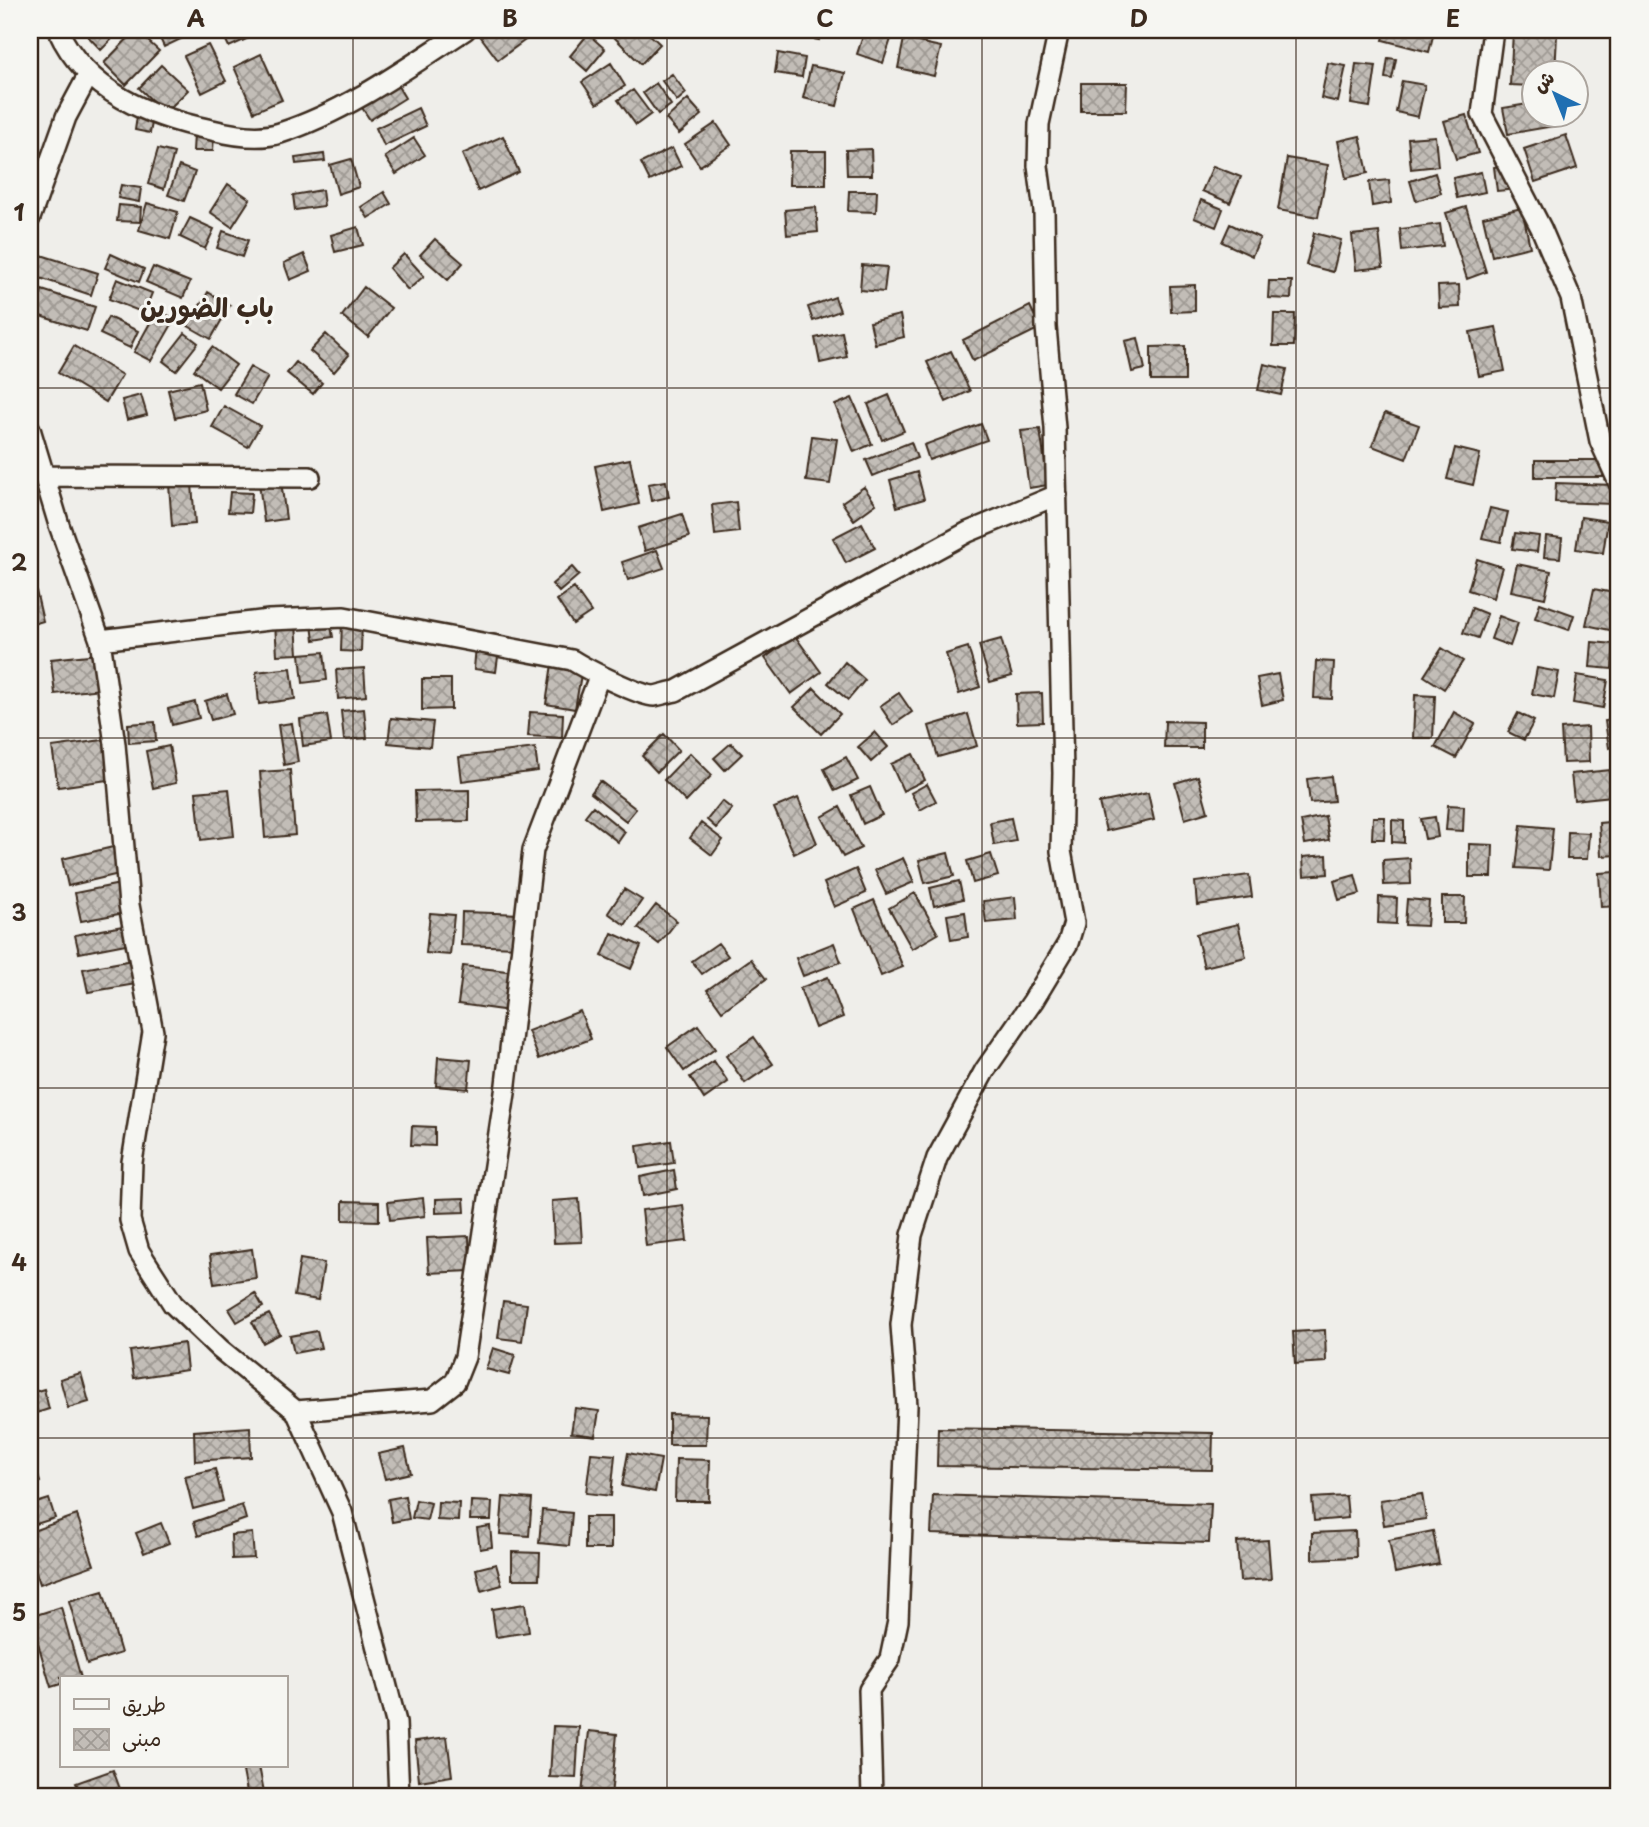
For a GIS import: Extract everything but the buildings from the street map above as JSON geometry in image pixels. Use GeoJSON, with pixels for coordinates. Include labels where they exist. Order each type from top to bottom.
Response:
{"type":"FeatureCollection","features":[{"type":"Feature","properties":{"kind":"street"},"geometry":{"type":"LineString","coordinates":[[58,30],[89,74],[132,105],[170,121],[236,135],[278,134],[386,81],[465,30]]}},
{"type":"Feature","properties":{"kind":"street"},"geometry":{"type":"LineString","coordinates":[[872,1797],[869,1690],[890,1659],[898,1621],[907,1406],[901,1325],[912,1235],[937,1158],[985,1070],[1033,1001],[1068,943],[1074,923],[1061,851],[1063,784],[1057,495],[1046,327],[1044,211],[1038,166],[1039,124],[1059,30]]}},
{"type":"Feature","properties":{"kind":"street"},"geometry":{"type":"LineString","coordinates":[[1493,30],[1482,114],[1541,228],[1571,298],[1600,441],[1619,483]]}},
{"type":"Feature","properties":{"kind":"street"},"geometry":{"type":"LineString","coordinates":[[30,218],[66,117],[89,74]]}},
{"type":"Feature","properties":{"kind":"street"},"geometry":{"type":"LineString","coordinates":[[30,429],[100,640],[115,744],[129,905],[153,1032],[132,1162],[130,1220],[139,1251],[173,1304],[220,1349],[296,1411],[342,1512],[396,1722],[399,1797]]}},
{"type":"Feature","properties":{"kind":"street"},"geometry":{"type":"LineString","coordinates":[[44,475],[310,477]]}},
{"type":"Feature","properties":{"kind":"street"},"geometry":{"type":"LineString","coordinates":[[100,640],[269,620],[344,617],[572,660],[599,677],[622,683],[652,696],[676,691],[968,533],[1057,495]]}},
{"type":"Feature","properties":{"kind":"street"},"geometry":{"type":"LineString","coordinates":[[296,1411],[432,1400],[455,1382],[465,1357],[503,1106],[533,849],[599,677]]}},
{"type":"Feature","properties":{"kind":"district","name":"باب الضورين"},"geometry":{"type":"Point","coordinates":[207,306]}}]}
